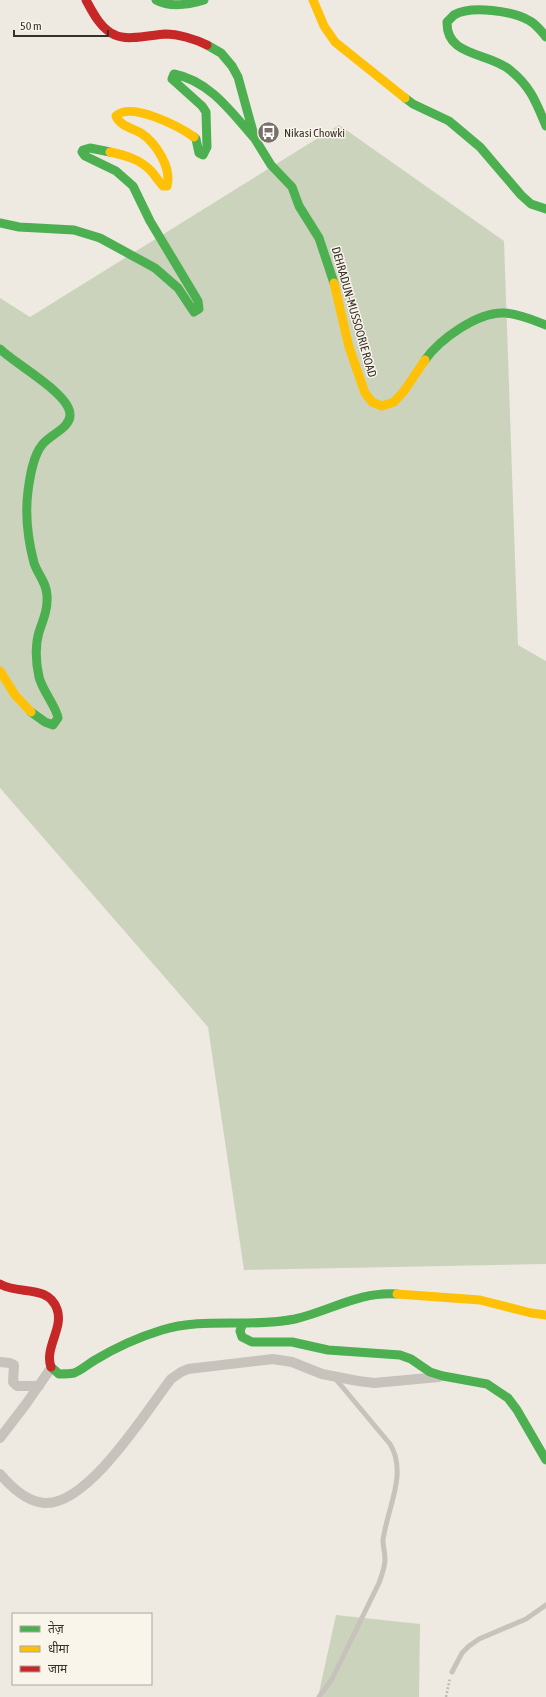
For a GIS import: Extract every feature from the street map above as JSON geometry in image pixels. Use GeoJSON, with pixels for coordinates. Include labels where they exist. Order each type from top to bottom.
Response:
{"type":"FeatureCollection","features":[{"type":"Feature","properties":{"kind":"street","name":"DEHRADUN-MUSSOORIE ROAD"},"geometry":{"type":"LineString","coordinates":[[86,0],[93,14],[105,29],[116,36],[131,37],[167,34],[198,40],[221,53],[232,66],[238,76],[255,139],[271,165],[292,187],[299,206],[319,238],[333,277],[349,347],[365,393],[375,404],[383,406],[391,404],[398,397],[434,349],[474,320],[490,314],[504,313],[528,318],[546,325]]}},
{"type":"Feature","properties":{"kind":"street"},"geometry":{"type":"LineString","coordinates":[[156,0],[179,6],[204,0]]}},
{"type":"Feature","properties":{"kind":"street"},"geometry":{"type":"LineString","coordinates":[[313,0],[324,26],[335,42],[413,104],[448,121],[480,147],[521,195],[531,204],[546,209]]}},
{"type":"Feature","properties":{"kind":"street"},"geometry":{"type":"LineString","coordinates":[[546,37],[537,25],[526,18],[486,9],[461,11],[454,14],[446,27],[447,34],[450,39],[458,45],[505,65],[531,90],[546,126]]}},
{"type":"Feature","properties":{"kind":"street"},"geometry":{"type":"LineString","coordinates":[[0,223],[19,227],[74,230],[100,238],[155,268],[178,288],[194,312],[199,309],[198,301],[150,221],[133,186],[116,171],[85,156],[82,152],[83,150],[90,148],[134,159],[151,170],[163,186],[167,186],[170,180],[169,175],[152,143],[143,135],[119,122],[116,116],[119,113],[128,112],[152,116],[193,136],[196,139],[199,153],[205,153],[207,147],[206,112],[202,106],[172,79],[174,74],[185,77],[215,94],[255,139]]}},
{"type":"Feature","properties":{"kind":"street"},"geometry":{"type":"LineString","coordinates":[[0,349],[14,361],[52,388],[68,408],[70,414],[68,422],[45,440],[39,448],[27,489],[29,538],[34,565],[45,584],[47,592],[45,614],[38,637],[38,667],[41,686],[57,713],[58,720],[56,723],[53,725],[44,722],[24,706],[12,692],[0,671]]}},
{"type":"Feature","properties":{"kind":"street"},"geometry":{"type":"LineString","coordinates":[[0,1284],[10,1289],[38,1292],[45,1295],[53,1303],[58,1316],[58,1323],[50,1357],[51,1368],[0,1438]]}},
{"type":"Feature","properties":{"kind":"street"},"geometry":{"type":"LineString","coordinates":[[51,1368],[56,1373],[62,1375],[71,1373],[149,1335],[168,1328],[182,1325],[242,1323],[294,1319],[319,1312],[358,1297],[390,1293],[473,1299],[546,1315]]}},
{"type":"Feature","properties":{"kind":"street"},"geometry":{"type":"LineString","coordinates":[[242,1323],[240,1332],[242,1337],[252,1342],[292,1342],[328,1350],[400,1355],[411,1359],[430,1372],[486,1384],[508,1398],[517,1410],[546,1460]]}},
{"type":"Feature","properties":{"kind":"street"},"geometry":{"type":"LineString","coordinates":[[0,1474],[20,1493],[33,1500],[46,1503],[60,1500],[92,1480],[124,1443],[171,1379],[188,1369],[273,1359],[292,1362],[333,1377],[374,1383],[443,1376]]}},
{"type":"Feature","properties":{"kind":"street"},"geometry":{"type":"LineString","coordinates":[[0,1362],[14,1365],[13,1382],[16,1386],[39,1386]]}},
{"type":"Feature","properties":{"kind":"lane"},"geometry":{"type":"LineString","coordinates":[[320,1697],[332,1679],[379,1583],[385,1557],[383,1542],[398,1470],[395,1452],[390,1444],[333,1377]]}},
{"type":"Feature","properties":{"kind":"lane"},"geometry":{"type":"LineString","coordinates":[[452,1672],[462,1653],[469,1646],[479,1639],[526,1619],[546,1605]]}},
{"type":"Feature","properties":{"kind":"path"},"geometry":{"type":"LineString","coordinates":[[446,1697],[446,1690],[452,1672]]}},
{"type":"Feature","properties":{"kind":"green space"},"geometry":{"type":"Polygon","coordinates":[[[339,125],[504,241],[518,645],[546,661],[546,1264],[244,1270],[208,1027],[0,788],[0,298],[30,317],[339,125]]]}},
{"type":"Feature","properties":{"kind":"green space"},"geometry":{"type":"Polygon","coordinates":[[[336,1615],[420,1624],[419,1697],[318,1697],[336,1615]]]}},
{"type":"Feature","properties":{"kind":"traffic: fast"},"geometry":{"type":"LineString","coordinates":[[156,0],[162,3],[174,5],[204,0]]}},
{"type":"Feature","properties":{"kind":"traffic: fast"},"geometry":{"type":"LineString","coordinates":[[546,37],[537,26],[523,17],[492,10],[471,10],[461,12],[454,15],[447,22],[449,33],[453,42],[461,48],[501,64],[517,76],[532,95],[546,126]]}},
{"type":"Feature","properties":{"kind":"traffic: fast"},"geometry":{"type":"LineString","coordinates":[[207,45],[221,53],[232,66],[238,77],[255,139],[271,165],[292,187],[299,206],[319,238],[334,283]]}},
{"type":"Feature","properties":{"kind":"traffic: fast"},"geometry":{"type":"LineString","coordinates":[[194,137],[196,139],[199,153],[203,155],[207,147],[206,112],[202,106],[172,79],[174,74],[199,83],[219,99],[255,139]]}},
{"type":"Feature","properties":{"kind":"traffic: fast"},"geometry":{"type":"LineString","coordinates":[[405,98],[413,104],[449,121],[480,147],[521,195],[531,204],[546,209]]}},
{"type":"Feature","properties":{"kind":"traffic: fast"},"geometry":{"type":"LineString","coordinates":[[0,223],[19,227],[74,230],[100,238],[155,268],[178,288],[194,312],[199,309],[198,301],[150,221],[133,186],[116,171],[85,156],[82,152],[83,150],[90,148],[110,152]]}},
{"type":"Feature","properties":{"kind":"traffic: fast"},"geometry":{"type":"LineString","coordinates":[[425,360],[431,352],[449,336],[460,328],[483,317],[505,313],[546,325]]}},
{"type":"Feature","properties":{"kind":"traffic: fast"},"geometry":{"type":"LineString","coordinates":[[0,349],[61,397],[70,414],[67,423],[45,441],[36,455],[32,466],[28,491],[27,518],[30,545],[34,563],[47,591],[46,610],[37,643],[37,666],[43,687],[55,709],[58,718],[53,725],[45,722],[31,712]]}},
{"type":"Feature","properties":{"kind":"traffic: fast"},"geometry":{"type":"LineString","coordinates":[[51,1367],[59,1374],[74,1373],[127,1343],[153,1333],[178,1326],[211,1323],[278,1322],[308,1316],[358,1298],[383,1294],[397,1294]]}},
{"type":"Feature","properties":{"kind":"traffic: fast"},"geometry":{"type":"LineString","coordinates":[[243,1323],[240,1331],[242,1337],[252,1342],[292,1342],[328,1350],[400,1355],[411,1359],[430,1372],[443,1376],[487,1384],[508,1398],[517,1410],[546,1460]]}},
{"type":"Feature","properties":{"kind":"traffic: slow"},"geometry":{"type":"LineString","coordinates":[[313,0],[324,26],[335,42],[405,98]]}},
{"type":"Feature","properties":{"kind":"traffic: slow"},"geometry":{"type":"LineString","coordinates":[[110,152],[126,156],[142,163],[151,171],[163,186],[167,186],[168,179],[165,164],[157,149],[147,137],[120,122],[116,116],[123,112],[144,113],[178,127],[194,137]]}},
{"type":"Feature","properties":{"kind":"traffic: slow"},"geometry":{"type":"LineString","coordinates":[[334,283],[349,347],[365,393],[372,402],[382,406],[394,402],[404,391],[425,360]]}},
{"type":"Feature","properties":{"kind":"traffic: slow"},"geometry":{"type":"LineString","coordinates":[[0,671],[15,695],[31,712]]}},
{"type":"Feature","properties":{"kind":"traffic: slow"},"geometry":{"type":"LineString","coordinates":[[397,1294],[480,1300],[531,1313],[546,1315]]}},
{"type":"Feature","properties":{"kind":"traffic: jam"},"geometry":{"type":"LineString","coordinates":[[86,0],[102,25],[110,32],[120,37],[132,38],[170,34],[186,37],[207,45]]}},
{"type":"Feature","properties":{"kind":"traffic: jam"},"geometry":{"type":"LineString","coordinates":[[0,1284],[15,1289],[40,1293],[53,1301],[57,1309],[58,1323],[50,1353],[51,1367]]}},
{"type":"Feature","properties":{"kind":"place","name":"Nikasi Chowki"},"geometry":{"type":"Point","coordinates":[268,133]}}]}
